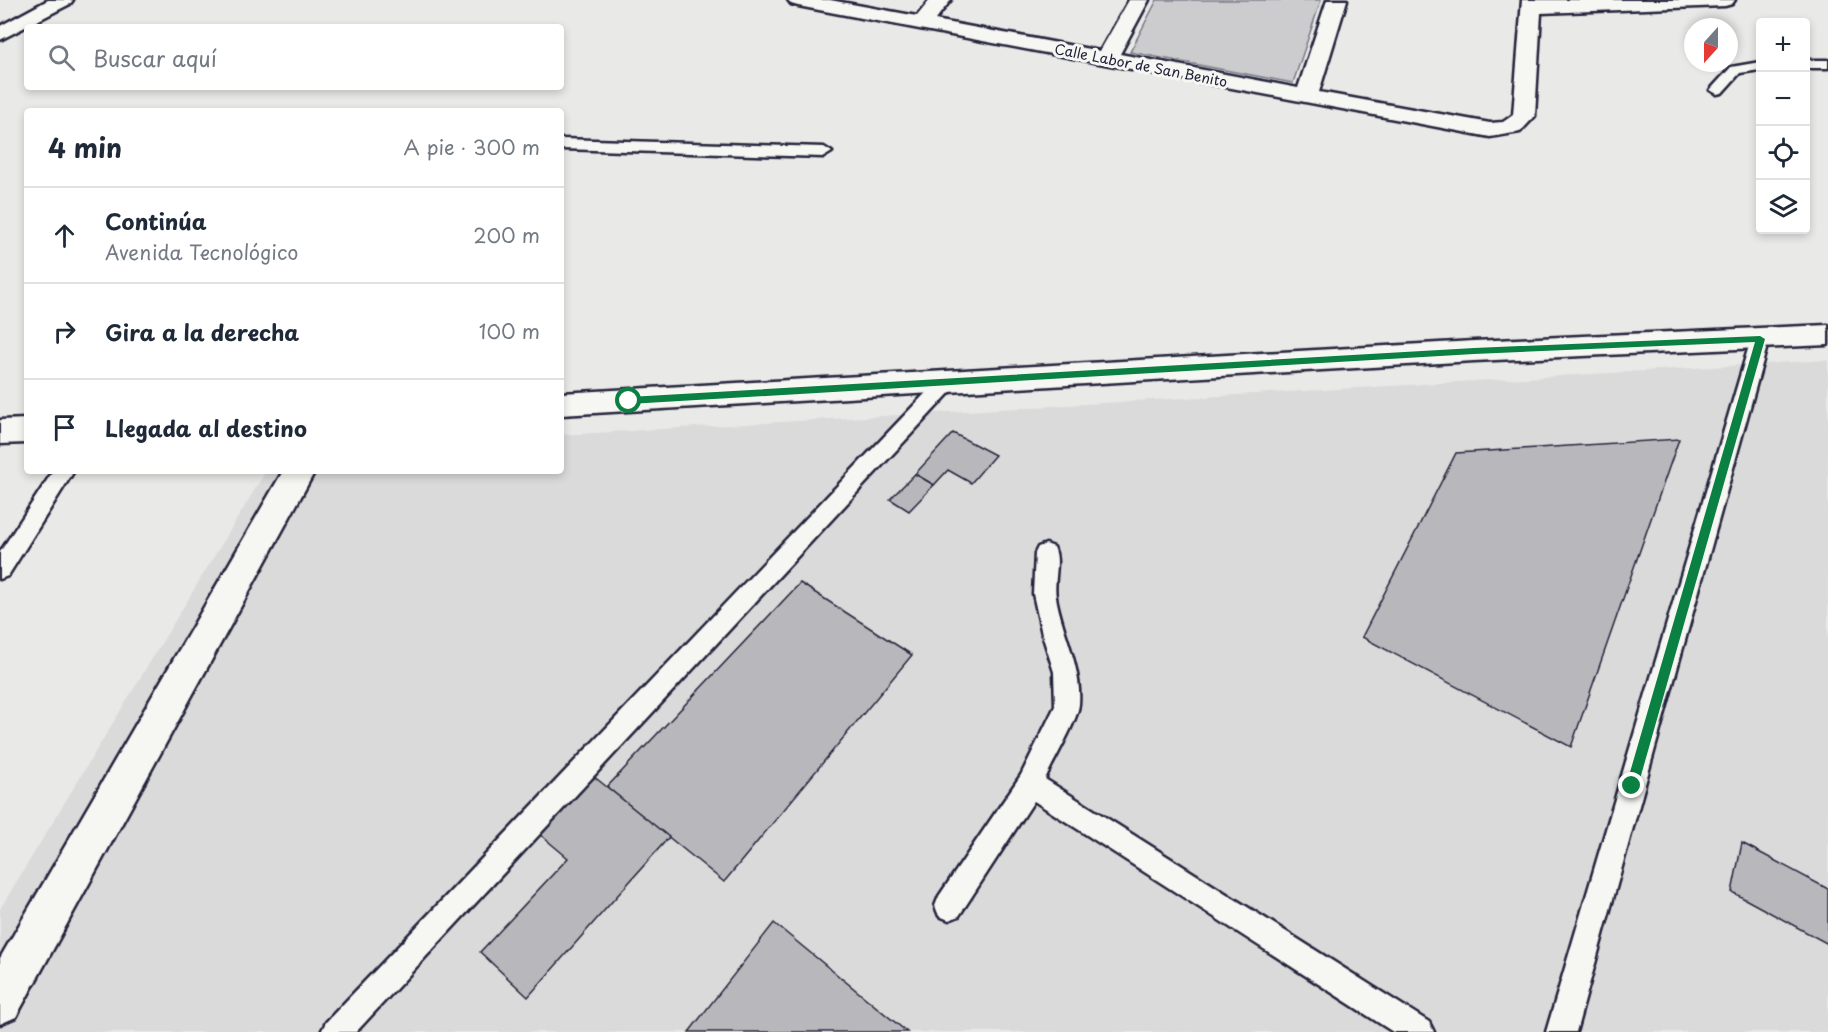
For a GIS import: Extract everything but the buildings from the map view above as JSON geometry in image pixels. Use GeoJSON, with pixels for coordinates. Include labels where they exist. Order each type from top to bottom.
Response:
{"type":"FeatureCollection","features":[{"type":"Feature","properties":{"kind":"street"},"geometry":{"type":"LineString","coordinates":[[0,34],[63,0]]}},
{"type":"Feature","properties":{"kind":"street","name":"Calle Labor de San Benito"},"geometry":{"type":"LineString","coordinates":[[798,0],[1484,130],[1505,130],[1517,125],[1524,116],[1531,4]]}},
{"type":"Feature","properties":{"kind":"street"},"geometry":{"type":"LineString","coordinates":[[922,23],[941,0]]}},
{"type":"Feature","properties":{"kind":"street"},"geometry":{"type":"LineString","coordinates":[[1107,58],[1139,0]]}},
{"type":"Feature","properties":{"kind":"street"},"geometry":{"type":"LineString","coordinates":[[1306,96],[1337,0]]}},
{"type":"Feature","properties":{"kind":"street"},"geometry":{"type":"LineString","coordinates":[[1531,4],[1725,0]]}},
{"type":"Feature","properties":{"kind":"street"},"geometry":{"type":"LineString","coordinates":[[564,404],[1462,351],[1828,335]]}},
{"type":"Feature","properties":{"kind":"street"},"geometry":{"type":"LineString","coordinates":[[0,432],[24,431]]}},
{"type":"Feature","properties":{"kind":"street"},"geometry":{"type":"LineString","coordinates":[[0,1001],[297,474]]}},
{"type":"Feature","properties":{"kind":"lane"},"geometry":{"type":"LineString","coordinates":[[1810,64],[1828,64]]}},
{"type":"Feature","properties":{"kind":"lane"},"geometry":{"type":"LineString","coordinates":[[1717,90],[1736,70],[1756,67]]}},
{"type":"Feature","properties":{"kind":"lane"},"geometry":{"type":"LineString","coordinates":[[564,144],[825,152]]}},
{"type":"Feature","properties":{"kind":"lane"},"geometry":{"type":"LineString","coordinates":[[1561,1032],[1760,339]]}},
{"type":"Feature","properties":{"kind":"lane"},"geometry":{"type":"LineString","coordinates":[[336,1032],[947,383]]}},
{"type":"Feature","properties":{"kind":"lane"},"geometry":{"type":"LineString","coordinates":[[0,570],[62,474]]}},
{"type":"Feature","properties":{"kind":"lane"},"geometry":{"type":"LineString","coordinates":[[949,906],[1030,784],[1067,706],[1066,672],[1053,634],[1044,594],[1046,553]]}},
{"type":"Feature","properties":{"kind":"lane"},"geometry":{"type":"LineString","coordinates":[[1030,784],[1419,1032]]}},
{"type":"Feature","properties":{"kind":"shaded area"},"geometry":{"type":"Polygon","coordinates":[[[1157,0],[1321,0],[1293,83],[1130,52],[1157,0]]]}},
{"type":"Feature","properties":{"kind":"shaded area"},"geometry":{"type":"Polygon","coordinates":[[[1828,360],[1828,1032],[0,1032],[0,909],[264,474],[564,474],[564,435],[1828,360]]]}},
{"type":"Feature","properties":{"kind":"route"},"geometry":{"type":"LineString","coordinates":[[629,401],[1474,351],[1760,339],[1632,786]]}}]}
